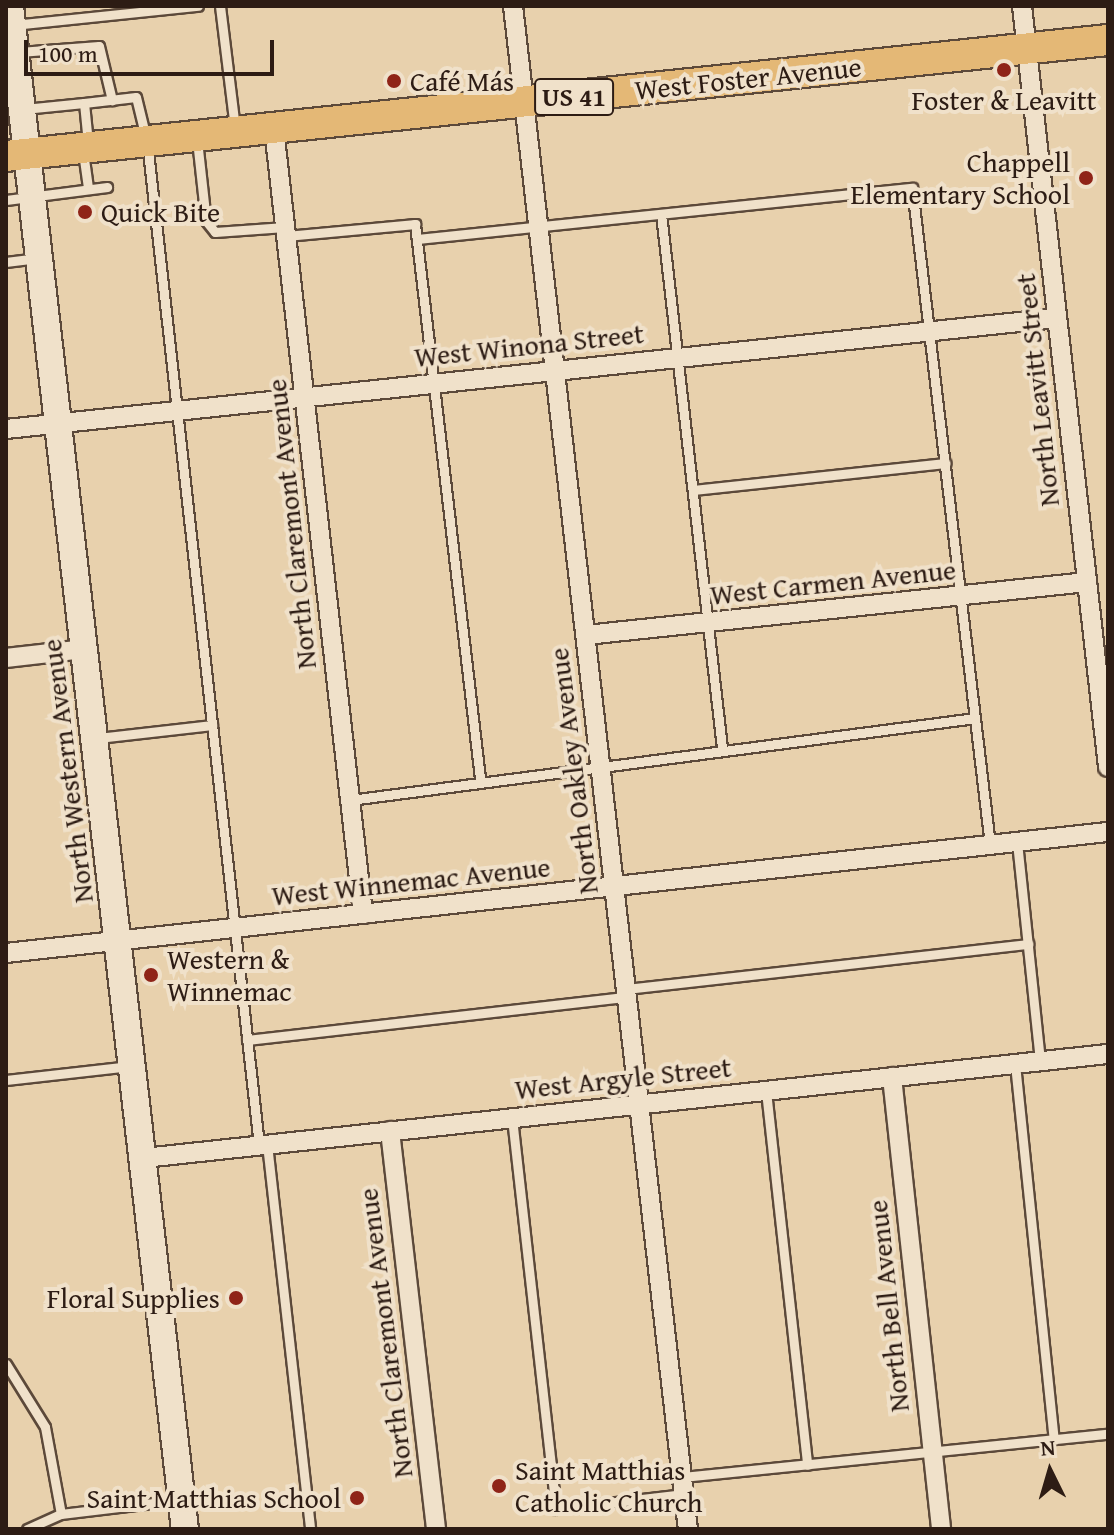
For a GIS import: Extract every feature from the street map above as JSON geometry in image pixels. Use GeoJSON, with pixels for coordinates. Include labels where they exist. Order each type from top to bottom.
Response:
{"type":"FeatureCollection","features":[{"type":"Feature","properties":{"kind":"main road","name":"North Western Avenue"},"geometry":{"type":"LineString","coordinates":[[11,35],[19,198],[39,258],[185,1529]]}},
{"type":"Feature","properties":{"kind":"main road","name":"West Foster Avenue"},"geometry":{"type":"LineString","coordinates":[[17,155],[1108,40]]}},
{"type":"Feature","properties":{"kind":"street","name":"North Oakley Avenue"},"geometry":{"type":"LineString","coordinates":[[513,6],[688,1529]]}},
{"type":"Feature","properties":{"kind":"street","name":"North Leavitt Street"},"geometry":{"type":"LineString","coordinates":[[1022,6],[1108,767]]}},
{"type":"Feature","properties":{"kind":"street","name":"North Claremont Avenue"},"geometry":{"type":"LineString","coordinates":[[274,129],[363,914]]}},
{"type":"Feature","properties":{"kind":"street","name":"West Winona Street"},"geometry":{"type":"LineString","coordinates":[[6,429],[1057,318]]}},
{"type":"Feature","properties":{"kind":"street","name":"West Carmen Avenue"},"geometry":{"type":"LineString","coordinates":[[586,635],[1087,582]]}},
{"type":"Feature","properties":{"kind":"street"},"geometry":{"type":"LineString","coordinates":[[6,658],[85,649]]}},
{"type":"Feature","properties":{"kind":"street","name":"West Winnemac Avenue"},"geometry":{"type":"LineString","coordinates":[[6,953],[1108,832]]}},
{"type":"Feature","properties":{"kind":"street","name":"West Argyle Street"},"geometry":{"type":"LineString","coordinates":[[144,1158],[1108,1054]]}},
{"type":"Feature","properties":{"kind":"street","name":"North Bell Avenue"},"geometry":{"type":"LineString","coordinates":[[892,1077],[941,1529]]}},
{"type":"Feature","properties":{"kind":"street","name":"North Claremont Avenue"},"geometry":{"type":"LineString","coordinates":[[390,1131],[436,1529]]}},
{"type":"Feature","properties":{"kind":"lane"},"geometry":{"type":"LineString","coordinates":[[11,35],[198,6]]}},
{"type":"Feature","properties":{"kind":"lane"},"geometry":{"type":"LineString","coordinates":[[220,6],[235,133]]}},
{"type":"Feature","properties":{"kind":"lane"},"geometry":{"type":"LineString","coordinates":[[11,35],[99,46],[112,100]]}},
{"type":"Feature","properties":{"kind":"lane"},"geometry":{"type":"LineString","coordinates":[[16,105],[84,103],[136,97],[147,142],[247,1040],[263,1145],[310,1529]]}},
{"type":"Feature","properties":{"kind":"lane"},"geometry":{"type":"LineString","coordinates":[[84,103],[88,189]]}},
{"type":"Feature","properties":{"kind":"lane"},"geometry":{"type":"LineString","coordinates":[[197,137],[206,221],[215,232],[286,232],[415,224],[480,778]]}},
{"type":"Feature","properties":{"kind":"lane"},"geometry":{"type":"LineString","coordinates":[[19,198],[107,187]]}},
{"type":"Feature","properties":{"kind":"lane"},"geometry":{"type":"LineString","coordinates":[[417,239],[912,188],[990,845]]}},
{"type":"Feature","properties":{"kind":"lane"},"geometry":{"type":"LineString","coordinates":[[661,214],[722,748]]}},
{"type":"Feature","properties":{"kind":"lane"},"geometry":{"type":"LineString","coordinates":[[6,262],[39,258]]}},
{"type":"Feature","properties":{"kind":"lane"},"geometry":{"type":"LineString","coordinates":[[693,490],[946,463]]}},
{"type":"Feature","properties":{"kind":"lane"},"geometry":{"type":"LineString","coordinates":[[350,800],[480,778],[975,718]]}},
{"type":"Feature","properties":{"kind":"lane"},"geometry":{"type":"LineString","coordinates":[[95,738],[212,725]]}},
{"type":"Feature","properties":{"kind":"lane"},"geometry":{"type":"LineString","coordinates":[[1017,842],[1040,1062]]}},
{"type":"Feature","properties":{"kind":"lane"},"geometry":{"type":"LineString","coordinates":[[247,1040],[1028,944]]}},
{"type":"Feature","properties":{"kind":"lane"},"geometry":{"type":"LineString","coordinates":[[1015,1064],[1054,1439]]}},
{"type":"Feature","properties":{"kind":"lane"},"geometry":{"type":"LineString","coordinates":[[6,1080],[133,1065]]}},
{"type":"Feature","properties":{"kind":"lane"},"geometry":{"type":"LineString","coordinates":[[766,1091],[807,1465]]}},
{"type":"Feature","properties":{"kind":"lane"},"geometry":{"type":"LineString","coordinates":[[512,1118],[556,1509],[807,1465],[1108,1434]]}},
{"type":"Feature","properties":{"kind":"lane"},"geometry":{"type":"LineString","coordinates":[[6,1364],[48,1435],[61,1514]]}},
{"type":"Feature","properties":{"kind":"lane"},"geometry":{"type":"LineString","coordinates":[[27,1529],[61,1514],[182,1500]]}},
{"type":"Feature","properties":{"kind":"place","name":"Foster & Leavitt"},"geometry":{"type":"Point","coordinates":[1004,70]}},
{"type":"Feature","properties":{"kind":"place","name":"Café Más"},"geometry":{"type":"Point","coordinates":[394,81]}},
{"type":"Feature","properties":{"kind":"place","name":"Chappell Elementary School"},"geometry":{"type":"Point","coordinates":[1086,178]}},
{"type":"Feature","properties":{"kind":"place","name":"Quick Bite"},"geometry":{"type":"Point","coordinates":[85,212]}},
{"type":"Feature","properties":{"kind":"place","name":"Western & Winnemac"},"geometry":{"type":"Point","coordinates":[151,975]}},
{"type":"Feature","properties":{"kind":"place","name":"Floral Supplies"},"geometry":{"type":"Point","coordinates":[236,1298]}},
{"type":"Feature","properties":{"kind":"place","name":"Saint Matthias Catholic Church"},"geometry":{"type":"Point","coordinates":[499,1486]}},
{"type":"Feature","properties":{"kind":"place","name":"Saint Matthias School"},"geometry":{"type":"Point","coordinates":[357,1498]}}]}
